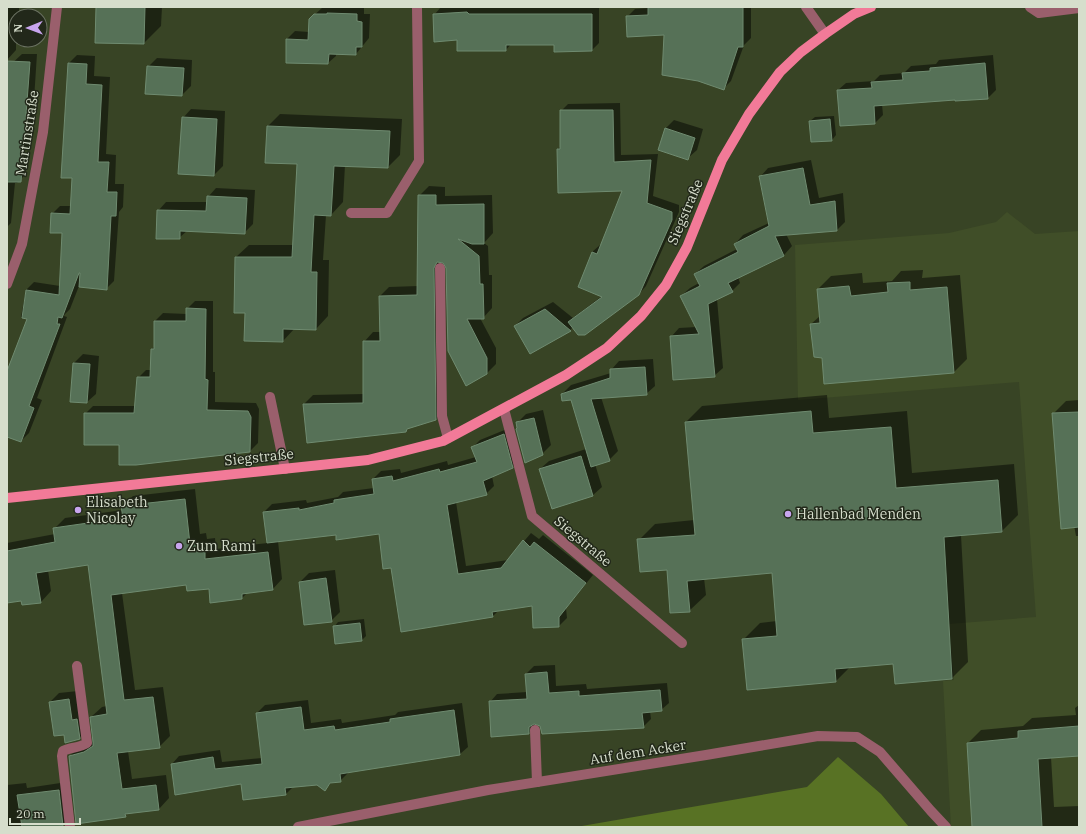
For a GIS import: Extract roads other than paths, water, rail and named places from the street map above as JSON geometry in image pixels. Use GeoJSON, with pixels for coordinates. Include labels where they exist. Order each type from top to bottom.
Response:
{"type":"FeatureCollection","features":[{"type":"Feature","properties":{"kind":"main road","name":"Siegstraße"},"geometry":{"type":"LineString","coordinates":[[7,498],[368,460],[443,441],[566,375],[607,348],[641,316],[666,285],[686,247],[722,160],[748,114],[780,72],[801,52],[825,34],[854,14],[871,7]]}},
{"type":"Feature","properties":{"kind":"street","name":"Martinstraße"},"geometry":{"type":"LineString","coordinates":[[7,284],[22,244],[43,132],[57,7]]}},
{"type":"Feature","properties":{"kind":"street"},"geometry":{"type":"LineString","coordinates":[[351,213],[387,213],[419,161],[417,7]]}},
{"type":"Feature","properties":{"kind":"street"},"geometry":{"type":"LineString","coordinates":[[806,7],[825,34]]}},
{"type":"Feature","properties":{"kind":"street"},"geometry":{"type":"LineString","coordinates":[[1030,7],[1039,13],[1079,8]]}},
{"type":"Feature","properties":{"kind":"street"},"geometry":{"type":"LineString","coordinates":[[440,268],[442,416],[448,438]]}},
{"type":"Feature","properties":{"kind":"street"},"geometry":{"type":"LineString","coordinates":[[270,397],[285,469]]}},
{"type":"Feature","properties":{"kind":"street","name":"Siegstraße"},"geometry":{"type":"LineString","coordinates":[[504,409],[532,516],[682,643]]}},
{"type":"Feature","properties":{"kind":"street"},"geometry":{"type":"LineString","coordinates":[[70,827],[62,756],[63,751],[68,748],[84,746],[87,743],[77,666]]}},
{"type":"Feature","properties":{"kind":"street"},"geometry":{"type":"LineString","coordinates":[[535,730],[537,782]]}},
{"type":"Feature","properties":{"kind":"street","name":"Auf dem Acker"},"geometry":{"type":"LineString","coordinates":[[298,827],[488,790],[818,736],[857,737],[880,752],[946,827]]}},
{"type":"Feature","properties":{"kind":"place","name":"Elisabeth Nicolay"},"geometry":{"type":"Point","coordinates":[78,510]}},
{"type":"Feature","properties":{"kind":"place","name":"Hallenbad Menden"},"geometry":{"type":"Point","coordinates":[788,514]}},
{"type":"Feature","properties":{"kind":"place","name":"Zum Rami"},"geometry":{"type":"Point","coordinates":[179,546]}}]}
